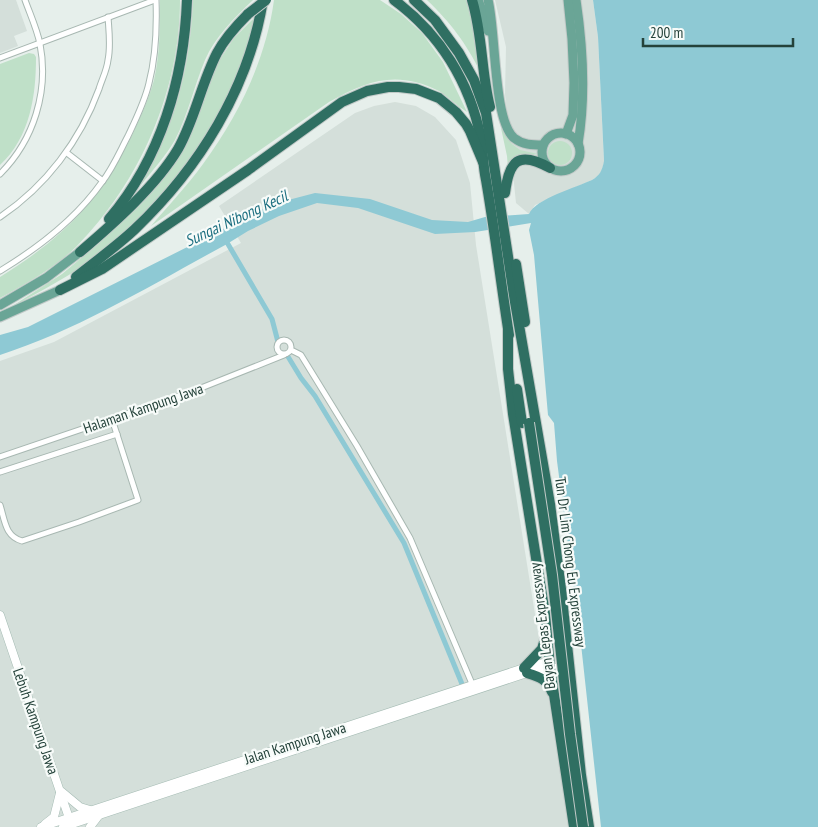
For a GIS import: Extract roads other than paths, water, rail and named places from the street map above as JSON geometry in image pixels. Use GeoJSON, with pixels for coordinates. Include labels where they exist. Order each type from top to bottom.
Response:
{"type":"FeatureCollection","features":[{"type":"Feature","properties":{"kind":"highway"},"geometry":{"type":"LineString","coordinates":[[80,252],[114,213],[142,172],[156,142],[169,109],[180,68],[187,0]]}},
{"type":"Feature","properties":{"kind":"highway"},"geometry":{"type":"LineString","coordinates":[[80,252],[129,206],[173,157],[188,127],[209,70],[222,45],[240,22],[264,0]]}},
{"type":"Feature","properties":{"kind":"highway"},"geometry":{"type":"LineString","coordinates":[[60,290],[134,229],[178,182],[195,159],[219,122],[246,66],[255,39],[264,0]]}},
{"type":"Feature","properties":{"kind":"highway","name":"Tun Dr Lim Chong Eu Expressway"},"geometry":{"type":"LineString","coordinates":[[394,0],[428,29],[457,70],[468,93],[482,148],[483,162],[499,208]]}},
{"type":"Feature","properties":{"kind":"highway","name":"Tun Dr Lim Chong Eu Expressway"},"geometry":{"type":"LineString","coordinates":[[414,0],[442,29],[459,53],[474,80],[486,113],[499,208],[532,397],[558,563],[556,707],[576,827]]}},
{"type":"Feature","properties":{"kind":"highway"},"geometry":{"type":"LineString","coordinates":[[472,0],[482,48],[488,99],[498,141],[505,193]]}},
{"type":"Feature","properties":{"kind":"highway"},"geometry":{"type":"LineString","coordinates":[[60,290],[102,269],[248,170],[337,106],[349,98],[367,92],[388,87],[407,87],[439,98],[456,112],[466,124],[483,162]]}},
{"type":"Feature","properties":{"kind":"highway"},"geometry":{"type":"LineString","coordinates":[[499,208],[505,193],[507,175],[510,169],[519,161],[535,160],[550,168]]}},
{"type":"Feature","properties":{"kind":"highway"},"geometry":{"type":"LineString","coordinates":[[505,241],[534,383],[532,397]]}},
{"type":"Feature","properties":{"kind":"highway","name":"Tun Dr Lim Chong Eu Expressway"},"geometry":{"type":"LineString","coordinates":[[505,241],[508,369],[513,414],[545,614],[558,665]]}},
{"type":"Feature","properties":{"kind":"highway","name":"Tun Dr Lim Chong Eu Expressway"},"geometry":{"type":"LineString","coordinates":[[515,302],[526,423]]}},
{"type":"Feature","properties":{"kind":"highway","name":"Tun Dr Lim Chong Eu Expressway"},"geometry":{"type":"LineString","coordinates":[[508,330],[526,423]]}},
{"type":"Feature","properties":{"kind":"highway","name":"Bayan Lepas Expressway"},"geometry":{"type":"LineString","coordinates":[[526,423],[560,710],[576,827]]}},
{"type":"Feature","properties":{"kind":"highway","name":"Bayan Lepas Expressway"},"geometry":{"type":"LineString","coordinates":[[526,423],[554,593],[583,827]]}},
{"type":"Feature","properties":{"kind":"highway"},"geometry":{"type":"LineString","coordinates":[[545,614],[542,650],[526,671],[547,681],[556,707]]}},
{"type":"Feature","properties":{"kind":"highway"},"geometry":{"type":"LineString","coordinates":[[558,665],[567,678],[576,723],[589,827]]}},
{"type":"Feature","properties":{"kind":"main road"},"geometry":{"type":"LineString","coordinates":[[478,0],[485,18],[494,56],[505,122],[515,139],[524,144],[543,145]]}},
{"type":"Feature","properties":{"kind":"main road"},"geometry":{"type":"LineString","coordinates":[[488,0],[492,21],[494,56]]}},
{"type":"Feature","properties":{"kind":"main road"},"geometry":{"type":"LineString","coordinates":[[566,134],[573,115],[574,91],[568,0]]}},
{"type":"Feature","properties":{"kind":"main road"},"geometry":{"type":"LineString","coordinates":[[576,0],[582,57],[578,158],[573,166],[564,171],[550,168],[542,158],[543,145],[550,137],[560,133],[571,136],[578,144]]}},
{"type":"Feature","properties":{"kind":"main road"},"geometry":{"type":"LineString","coordinates":[[0,305],[46,278],[80,252]]}},
{"type":"Feature","properties":{"kind":"main road"},"geometry":{"type":"LineString","coordinates":[[0,317],[60,290]]}},
{"type":"Feature","properties":{"kind":"street"},"geometry":{"type":"LineString","coordinates":[[0,174],[24,143],[38,107],[42,79],[40,44],[25,0]]}},
{"type":"Feature","properties":{"kind":"street"},"geometry":{"type":"LineString","coordinates":[[0,58],[156,0],[155,52],[149,84],[136,118],[103,181],[66,222],[41,244],[0,271]]}},
{"type":"Feature","properties":{"kind":"street"},"geometry":{"type":"LineString","coordinates":[[0,217],[40,184],[67,153],[75,140],[92,108],[105,72],[110,47],[108,18]]}},
{"type":"Feature","properties":{"kind":"street"},"geometry":{"type":"LineString","coordinates":[[67,153],[103,181]]}},
{"type":"Feature","properties":{"kind":"street"},"geometry":{"type":"LineString","coordinates":[[285,340],[292,346],[291,350],[284,355],[278,352],[277,348],[281,341],[285,340]]}},
{"type":"Feature","properties":{"kind":"street"},"geometry":{"type":"LineString","coordinates":[[291,350],[301,355],[410,538],[473,686]]}},
{"type":"Feature","properties":{"kind":"street","name":"Halaman Kampung Jawa"},"geometry":{"type":"LineString","coordinates":[[0,457],[191,392],[284,355]]}},
{"type":"Feature","properties":{"kind":"street"},"geometry":{"type":"LineString","coordinates":[[0,505],[9,534],[16,540],[22,541],[138,500],[112,419]]}},
{"type":"Feature","properties":{"kind":"street"},"geometry":{"type":"LineString","coordinates":[[0,472],[117,434]]}},
{"type":"Feature","properties":{"kind":"street","name":"Lebuh Kampung Jawa"},"geometry":{"type":"LineString","coordinates":[[0,615],[60,791],[69,824]]}},
{"type":"Feature","properties":{"kind":"street","name":"Jalan Kampung Jawa"},"geometry":{"type":"LineString","coordinates":[[69,824],[90,810],[473,686],[526,671],[558,665]]}},
{"type":"Feature","properties":{"kind":"street","name":"Jalan Kampung Jawa"},"geometry":{"type":"LineString","coordinates":[[41,827],[69,824],[98,815],[526,671]]}},
{"type":"Feature","properties":{"kind":"street"},"geometry":{"type":"LineString","coordinates":[[41,827],[54,817],[60,791],[80,807],[90,810]]}},
{"type":"Feature","properties":{"kind":"street"},"geometry":{"type":"LineString","coordinates":[[90,827],[98,815]]}},
{"type":"Feature","properties":{"kind":"water"},"geometry":{"type":"Polygon","coordinates":[[[593,0],[818,0],[818,827],[601,827],[554,423],[548,415],[534,255],[529,230],[531,223],[475,232],[435,234],[358,208],[317,203],[279,216],[248,231],[144,290],[87,319],[0,355],[0,335],[28,327],[273,204],[315,193],[370,199],[432,220],[468,222],[485,217],[529,214],[539,203],[548,198],[592,180],[600,172],[604,161],[598,37],[593,0]]]}},
{"type":"Feature","properties":{"kind":"waterway","name":"Sungai Nibong Kecil"},"geometry":{"type":"LineString","coordinates":[[225,239],[272,319],[278,342]]}},
{"type":"Feature","properties":{"kind":"waterway"},"geometry":{"type":"LineString","coordinates":[[287,355],[315,396],[404,543],[462,684]]}}]}
